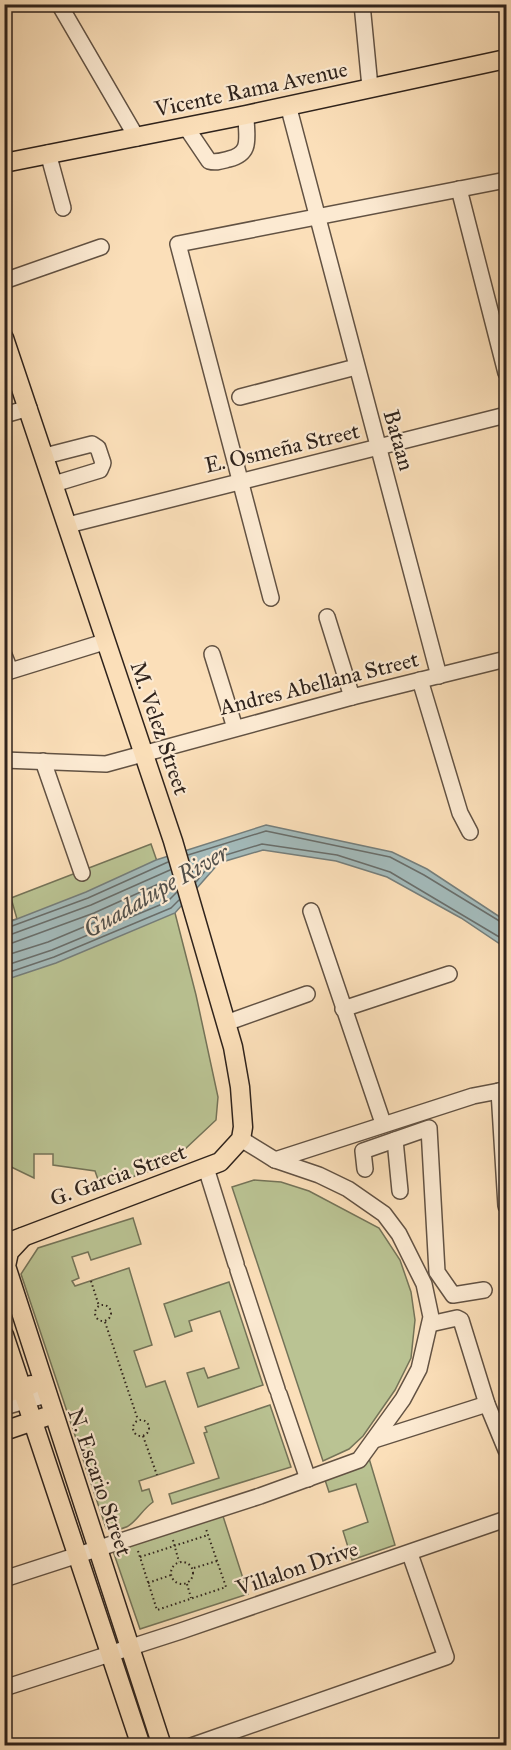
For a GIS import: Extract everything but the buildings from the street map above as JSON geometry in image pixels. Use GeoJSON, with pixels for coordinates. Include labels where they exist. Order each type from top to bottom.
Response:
{"type":"FeatureCollection","features":[{"type":"Feature","properties":{"kind":"main road","name":"Vicente Rama Avenue"},"geometry":{"type":"LineString","coordinates":[[10,162],[137,138],[507,59]]}},
{"type":"Feature","properties":{"kind":"main road","name":"M. Velez Street"},"geometry":{"type":"LineString","coordinates":[[4,338],[68,525],[104,642],[173,841],[197,920],[226,1023],[240,1087],[243,1112],[241,1140]]}},
{"type":"Feature","properties":{"kind":"main road","name":"G. Garcia Street"},"geometry":{"type":"LineString","coordinates":[[4,1244],[206,1168],[230,1153],[241,1140]]}},
{"type":"Feature","properties":{"kind":"main road","name":"N. Escario Street"},"geometry":{"type":"LineString","coordinates":[[23,1237],[9,1252],[6,1266],[52,1415],[162,1746]]}},
{"type":"Feature","properties":{"kind":"main road","name":"N. Escario Street"},"geometry":{"type":"LineString","coordinates":[[4,1335],[17,1394],[34,1421],[141,1746]]}},
{"type":"Feature","properties":{"kind":"main road"},"geometry":{"type":"LineString","coordinates":[[17,1394],[44,1388]]}},
{"type":"Feature","properties":{"kind":"main road"},"geometry":{"type":"LineString","coordinates":[[4,1431],[52,1415]]}},
{"type":"Feature","properties":{"kind":"street"},"geometry":{"type":"LineString","coordinates":[[58,4],[137,138]]}},
{"type":"Feature","properties":{"kind":"street"},"geometry":{"type":"LineString","coordinates":[[362,4],[370,87]]}},
{"type":"Feature","properties":{"kind":"street","name":"Bataan"},"geometry":{"type":"LineString","coordinates":[[288,105],[439,676]]}},
{"type":"Feature","properties":{"kind":"street"},"geometry":{"type":"LineString","coordinates":[[186,127],[209,161],[215,163],[241,156],[245,151],[246,115]]}},
{"type":"Feature","properties":{"kind":"street"},"geometry":{"type":"LineString","coordinates":[[48,153],[63,208]]}},
{"type":"Feature","properties":{"kind":"street"},"geometry":{"type":"LineString","coordinates":[[271,597],[178,244],[507,180]]}},
{"type":"Feature","properties":{"kind":"street"},"geometry":{"type":"LineString","coordinates":[[459,189],[507,373]]}},
{"type":"Feature","properties":{"kind":"street"},"geometry":{"type":"LineString","coordinates":[[4,281],[101,247]]}},
{"type":"Feature","properties":{"kind":"street"},"geometry":{"type":"LineString","coordinates":[[240,397],[356,368]]}},
{"type":"Feature","properties":{"kind":"street"},"geometry":{"type":"LineString","coordinates":[[4,415],[29,408]]}},
{"type":"Feature","properties":{"kind":"street","name":"E. Osmeña Street"},"geometry":{"type":"LineString","coordinates":[[68,525],[507,415]]}},
{"type":"Feature","properties":{"kind":"street"},"geometry":{"type":"LineString","coordinates":[[45,456],[92,444],[98,448],[103,464],[100,470],[54,484]]}},
{"type":"Feature","properties":{"kind":"street"},"geometry":{"type":"LineString","coordinates":[[327,617],[352,697]]}},
{"type":"Feature","properties":{"kind":"street"},"geometry":{"type":"LineString","coordinates":[[4,655],[7,671],[104,642]]}},
{"type":"Feature","properties":{"kind":"street"},"geometry":{"type":"LineString","coordinates":[[212,654],[235,728]]}},
{"type":"Feature","properties":{"kind":"street","name":"Andres Abellana Street"},"geometry":{"type":"LineString","coordinates":[[4,759],[106,764],[352,697],[507,659]]}},
{"type":"Feature","properties":{"kind":"street"},"geometry":{"type":"LineString","coordinates":[[420,680],[460,813],[470,832]]}},
{"type":"Feature","properties":{"kind":"street"},"geometry":{"type":"LineString","coordinates":[[43,762],[82,873]]}},
{"type":"Feature","properties":{"kind":"street"},"geometry":{"type":"LineString","coordinates":[[311,911],[383,1123]]}},
{"type":"Feature","properties":{"kind":"street"},"geometry":{"type":"LineString","coordinates":[[343,1009],[449,974]]}},
{"type":"Feature","properties":{"kind":"street"},"geometry":{"type":"LineString","coordinates":[[226,1023],[307,994]]}},
{"type":"Feature","properties":{"kind":"street"},"geometry":{"type":"LineString","coordinates":[[275,1160],[383,1123],[473,1096],[503,1092],[507,1206]]}},
{"type":"Feature","properties":{"kind":"street"},"geometry":{"type":"LineString","coordinates":[[365,1169],[363,1151],[429,1128],[437,1272],[453,1295],[484,1290]]}},
{"type":"Feature","properties":{"kind":"street"},"geometry":{"type":"LineString","coordinates":[[4,1579],[201,1515],[359,1460],[404,1399],[419,1368],[430,1324],[424,1284],[411,1255],[384,1214],[348,1189],[319,1175],[275,1160],[241,1140]]}},
{"type":"Feature","properties":{"kind":"street"},"geometry":{"type":"LineString","coordinates":[[395,1140],[400,1191]]}},
{"type":"Feature","properties":{"kind":"street"},"geometry":{"type":"LineString","coordinates":[[206,1168],[308,1479]]}},
{"type":"Feature","properties":{"kind":"street"},"geometry":{"type":"LineString","coordinates":[[424,1284],[437,1272]]}},
{"type":"Feature","properties":{"kind":"street"},"geometry":{"type":"LineString","coordinates":[[430,1324],[457,1318],[461,1320],[487,1404],[507,1450]]}},
{"type":"Feature","properties":{"kind":"street"},"geometry":{"type":"LineString","coordinates":[[4,1407],[17,1394]]}},
{"type":"Feature","properties":{"kind":"street"},"geometry":{"type":"LineString","coordinates":[[374,1440],[487,1404]]}},
{"type":"Feature","properties":{"kind":"street","name":"Villalon Drive"},"geometry":{"type":"LineString","coordinates":[[4,1688],[111,1655],[504,1523]]}},
{"type":"Feature","properties":{"kind":"street"},"geometry":{"type":"LineString","coordinates":[[191,1746],[446,1657],[410,1554]]}},
{"type":"Feature","properties":{"kind":"path"},"geometry":{"type":"LineString","coordinates":[[91,1281],[99,1306],[95,1316],[99,1321],[105,1322]]}},
{"type":"Feature","properties":{"kind":"path"},"geometry":{"type":"LineString","coordinates":[[99,1306],[106,1306],[111,1311],[110,1317],[105,1322]]}},
{"type":"Feature","properties":{"kind":"path"},"geometry":{"type":"LineString","coordinates":[[105,1322],[138,1420]]}},
{"type":"Feature","properties":{"kind":"path"},"geometry":{"type":"LineString","coordinates":[[138,1420],[145,1420],[149,1425],[148,1432],[143,1436],[137,1436],[133,1431],[134,1424],[138,1420]]}},
{"type":"Feature","properties":{"kind":"path"},"geometry":{"type":"LineString","coordinates":[[143,1436],[157,1475]]}},
{"type":"Feature","properties":{"kind":"path"},"geometry":{"type":"LineString","coordinates":[[133,1537],[157,1610],[226,1587],[201,1515]]}},
{"type":"Feature","properties":{"kind":"path"},"geometry":{"type":"LineString","coordinates":[[168,1526],[179,1562]]}},
{"type":"Feature","properties":{"kind":"path"},"geometry":{"type":"LineString","coordinates":[[140,1557],[208,1535]]}},
{"type":"Feature","properties":{"kind":"path"},"geometry":{"type":"LineString","coordinates":[[193,1569],[217,1561]]}},
{"type":"Feature","properties":{"kind":"path"},"geometry":{"type":"LineString","coordinates":[[179,1562],[187,1563],[193,1569],[192,1578],[186,1583],[176,1582],[171,1575],[173,1566],[179,1562]]}},
{"type":"Feature","properties":{"kind":"path"},"geometry":{"type":"LineString","coordinates":[[148,1583],[171,1575]]}},
{"type":"Feature","properties":{"kind":"path"},"geometry":{"type":"LineString","coordinates":[[186,1583],[191,1598]]}},
{"type":"Feature","properties":{"kind":"green space"},"geometry":{"type":"Polygon","coordinates":[[[151,844],[175,913],[196,995],[218,1097],[216,1120],[169,1164],[101,1188],[95,1171],[53,1165],[53,1154],[34,1154],[34,1178],[5,1164],[4,1009],[11,986],[5,984],[4,922],[17,919],[11,898],[151,844]]]}},
{"type":"Feature","properties":{"kind":"green space"},"geometry":{"type":"Polygon","coordinates":[[[254,1180],[281,1182],[309,1191],[379,1228],[400,1260],[411,1292],[415,1320],[411,1358],[395,1390],[363,1436],[349,1449],[323,1461],[232,1187],[254,1180]]]}},
{"type":"Feature","properties":{"kind":"green space"},"geometry":{"type":"Polygon","coordinates":[[[133,1218],[141,1244],[91,1260],[88,1252],[72,1257],[79,1278],[72,1281],[75,1286],[129,1268],[152,1345],[134,1351],[146,1387],[165,1381],[194,1463],[139,1481],[142,1491],[149,1489],[153,1502],[128,1526],[115,1529],[106,1528],[21,1274],[38,1248],[133,1218]]]}},
{"type":"Feature","properties":{"kind":"green space"},"geometry":{"type":"Polygon","coordinates":[[[229,1282],[263,1385],[198,1407],[187,1373],[204,1368],[208,1378],[239,1368],[220,1311],[189,1321],[192,1331],[175,1337],[164,1304],[229,1282]]]}},
{"type":"Feature","properties":{"kind":"green space"},"geometry":{"type":"Polygon","coordinates":[[[270,1405],[291,1467],[172,1504],[169,1494],[219,1478],[204,1433],[207,1432],[205,1427],[270,1405]]]}},
{"type":"Feature","properties":{"kind":"green space"},"geometry":{"type":"Polygon","coordinates":[[[368,1455],[395,1545],[352,1560],[343,1531],[368,1522],[356,1484],[329,1492],[324,1477],[368,1455]]]}},
{"type":"Feature","properties":{"kind":"green space"},"geometry":{"type":"Polygon","coordinates":[[[222,1513],[248,1594],[140,1629],[113,1551],[222,1513]]]}},
{"type":"Feature","properties":{"kind":"water","name":"Guadalupe River"},"geometry":{"type":"Polygon","coordinates":[[[266,825],[392,852],[427,869],[506,921],[506,948],[461,918],[387,877],[336,861],[263,850],[219,863],[175,913],[56,963],[5,980],[4,924],[86,892],[156,860],[266,825]]]}}]}
